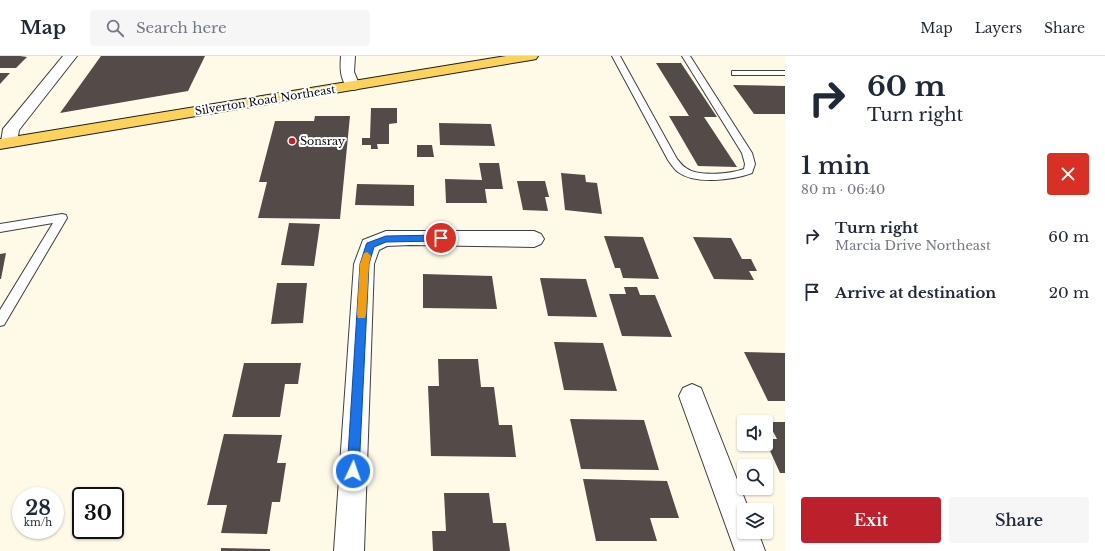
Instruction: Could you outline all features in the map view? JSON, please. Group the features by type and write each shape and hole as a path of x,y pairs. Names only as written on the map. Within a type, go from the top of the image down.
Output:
{"main road":[{"name":"Silverton Road Northeast","path":"4,143 531,56"}],"street":[{"path":"4,143 11,129 70,56"},
{"path":"348,56 347,72 353,86"},
{"path":"349,551 364,264 370,245 386,239 410,238 534,239"},
{"path":"692,396 750,551"}],"lane":[{"path":"616,56 673,160 681,170 692,174 711,176 741,174 749,171 750,164 747,153 686,56"},
{"path":"735,73 785,73"},
{"path":"0,228 62,218 0,321"}],"building":[{"path":"0,56 27,57 16,68 0,68"},
{"path":"101,56 205,56 188,91 60,113"},
{"path":"656,63 681,63 717,117 704,117 737,167 698,166 669,116 689,116"},
{"path":"0,73 10,73 0,84"},
{"path":"733,85 785,86 785,114 754,114"},
{"path":"371,108 397,108 397,123 389,124 389,144 377,144 378,149 371,149 371,145 362,145 362,138 370,138"},
{"path":"315,116 350,116 340,219 258,218 267,182 259,182 275,121 314,121"},
{"path":"439,123 491,124 495,146 440,145"},
{"path":"417,145 432,145 434,157 417,157"},
{"path":"479,163 499,163 503,189 485,189 487,203 446,203 445,179 482,180"},
{"path":"561,173 585,175 586,182 597,183 602,214 565,210"},
{"path":"517,181 545,181 549,197 545,197 548,211 523,210"},
{"path":"357,184 414,185 414,206 355,205"},
{"path":"289,223 320,224 314,266 281,265"},
{"path":"604,236 643,237 659,279 623,278 620,268 615,268"},
{"path":"693,237 731,238 742,259 751,259 757,271 749,271 754,280 714,279"},
{"path":"6,253 1,279 0,279 0,254"},
{"path":"423,274 492,276 497,309 423,308"},
{"path":"540,278 586,279 597,317 548,316"},
{"path":"277,283 307,283 303,323 271,324"},
{"path":"624,287 637,287 640,295 655,295 672,337 622,336 609,294 626,294"},
{"path":"554,342 603,343 617,391 564,390"},
{"path":"744,352 785,353 785,401 768,401"},
{"path":"438,359 478,359 481,387 494,387 499,425 512,425 516,457 431,456 428,386 439,386"},
{"path":"244,363 301,363 298,384 285,384 280,417 232,417"},
{"path":"570,419 644,420 659,470 581,469"},
{"path":"773,422 785,422 785,473 780,473 770,451 773,451 773,439 777,439 773,431"},
{"path":"224,434 282,435 277,463 286,463 280,502 272,502 267,534 221,533 227,505 207,505"},
{"path":"583,479 667,481 679,518 650,518 657,541 596,541"},
{"path":"444,493 489,493 493,523 506,523 510,551 433,551 432,531 446,531"},
{"path":"221,548 270,549 270,551 221,551"}],"slow traffic":[{"path":"362,315 364,264 367,256"}],"place":[{"name":"Sonsray","path":"292,141"}],"route":[{"path":"353,471 364,264 370,245 386,239 441,238"}]}
